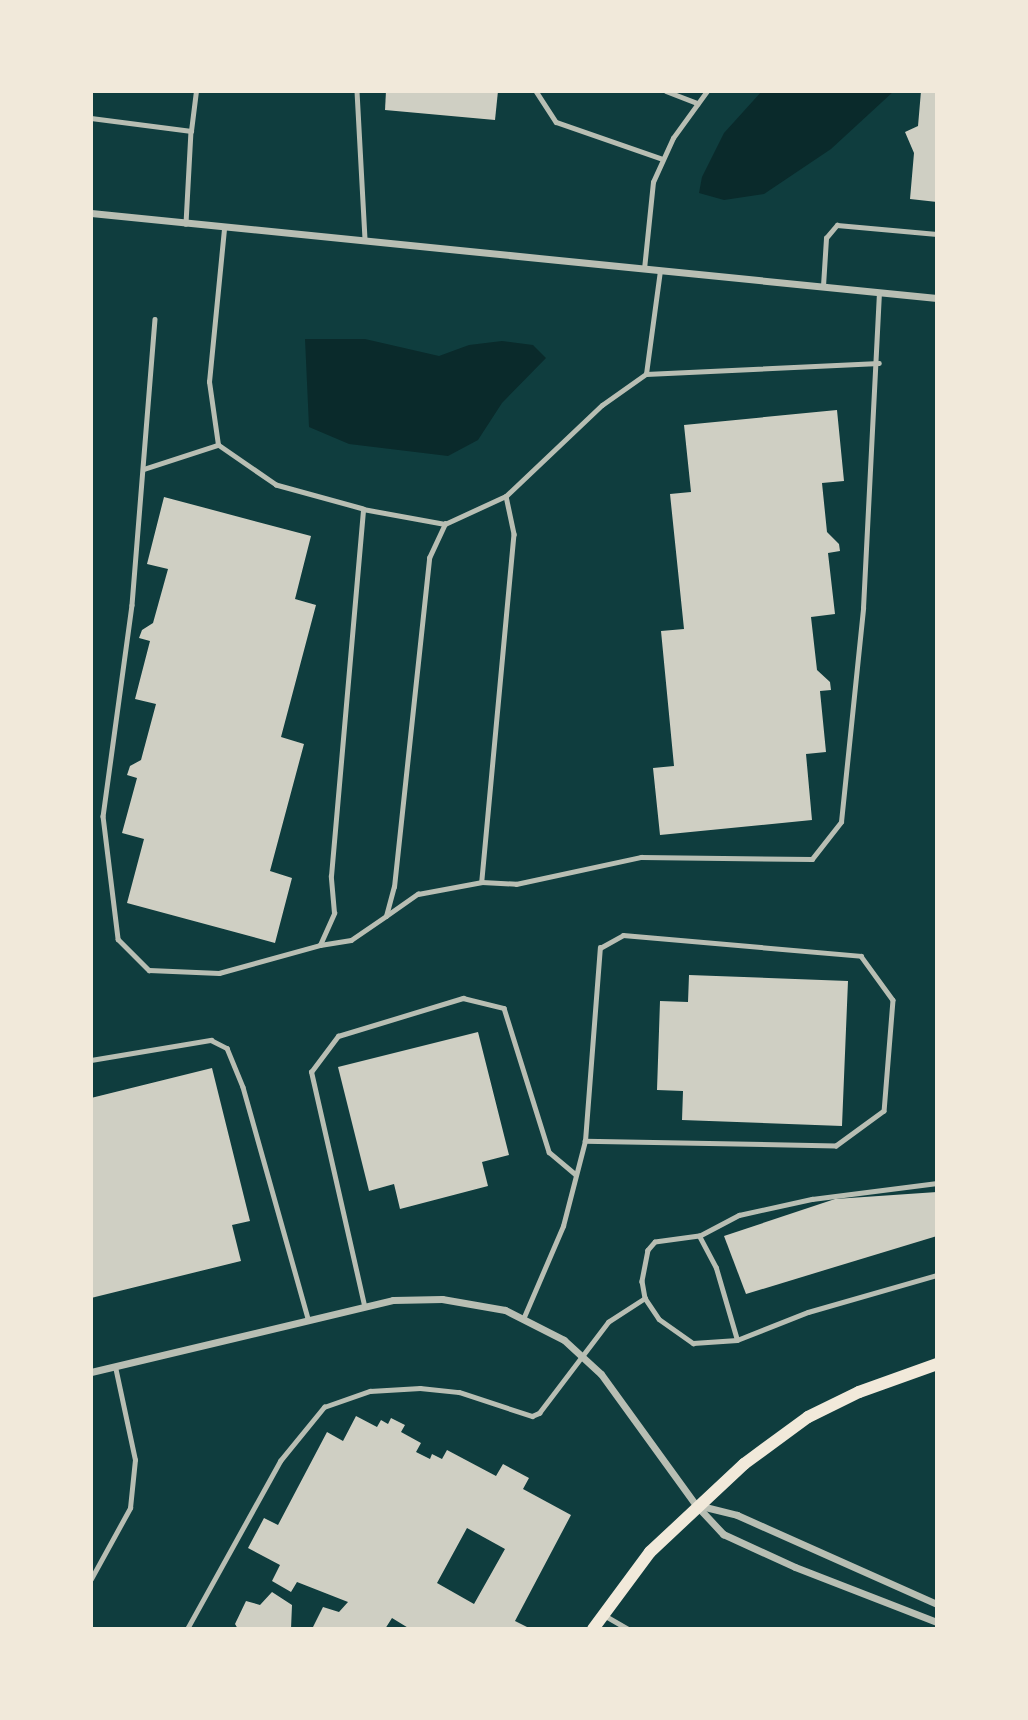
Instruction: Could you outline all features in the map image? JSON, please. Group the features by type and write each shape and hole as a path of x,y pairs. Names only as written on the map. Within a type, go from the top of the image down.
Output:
{"main road":[{"path":"593,1629 650,1552 696,1505 808,1417 859,1392 937,1364"}],"street":[{"path":"91,213 937,298"},
{"path":"91,1372 364,1306 442,1298 523,1317 583,1356 622,1401 696,1505 723,1534 749,1548 937,1622"},
{"path":"696,1505 737,1515 937,1604"}],"lane":[{"path":"186,224 196,91"},
{"path":"356,91 365,241"},
{"path":"536,91 556,122 663,159"},
{"path":"666,91 698,103"},
{"path":"645,269 653,182 663,159 707,91"},
{"path":"91,118 191,131"},
{"path":"823,286 826,239 837,225 937,234"},
{"path":"224,228 209,382 218,444 276,485 363,509 445,524 506,496 602,405 646,374 879,363"},
{"path":"646,374 660,271"},
{"path":"155,319 132,605 103,816 118,939 149,970 219,973 320,945 351,940 418,894 482,882 516,884 641,858 812,859 841,822 863,608 879,363 879,292"},
{"path":"144,469 218,444"},
{"path":"482,882 514,534 506,496"},
{"path":"320,945 334,912 331,876 363,509"},
{"path":"386,916 394,887 429,558 445,524"},
{"path":"523,1317 563,1226 586,1141 600,948 623,935 861,956 893,1000 884,1111 835,1146 586,1141"},
{"path":"364,1306 311,1072 338,1036 463,998 504,1008 549,1152 576,1175"},
{"path":"91,1060 211,1040 227,1048 243,1087 309,1319"},
{"path":"937,1183 812,1199 739,1214 699,1236 656,1242 648,1250 642,1281 645,1298 659,1319 693,1343 737,1340 808,1312 937,1275"},
{"path":"699,1236 716,1268 737,1340"},
{"path":"187,1629 280,1461 324,1407 370,1391 420,1388 458,1392 532,1416 539,1413 608,1322 645,1298"},
{"path":"91,1579 130,1508 135,1460 115,1367"},
{"path":"603,1614 628,1629"}],"water":[{"path":"762,91 894,91 831,149 764,194 724,200 699,193 702,177 724,133"},
{"path":"305,339 365,339 439,356 469,345 502,341 533,345 546,358 502,403 478,440 448,456 349,444 309,427"}],"building":[{"path":"386,91 498,91 495,120 385,110"},
{"path":"921,91 937,93 937,202 910,199 914,153 905,132 918,126"},
{"path":"837,410 844,481 822,483 827,532 839,544 840,551 828,553 835,614 811,617 817,670 830,682 831,690 820,691 826,752 806,754 812,820 660,835 653,768 674,766 661,631 684,629 670,494 691,492 684,425"},
{"path":"164,497 311,536 295,599 316,605 281,737 304,744 270,871 292,878 275,943 127,903 144,839 122,833 137,778 127,775 130,766 141,760 156,704 135,699 150,641 139,638 142,630 153,623 168,569 147,564"},
{"path":"689,975 848,981 842,1126 682,1120 683,1091 657,1090 660,1001 688,1002"},
{"path":"478,1032 509,1155 482,1162 488,1186 400,1209 394,1184 369,1191 338,1067"},
{"path":"212,1068 250,1221 232,1225 241,1261 91,1298 91,1098"},
{"path":"937,1192 937,1236 746,1294 724,1236 835,1199"},
{"path":"356,1416 377,1427 381,1420 388,1424 391,1418 405,1425 401,1432 421,1443 416,1452 430,1459 432,1454 442,1459 447,1450 496,1476 503,1464 529,1478 523,1489 571,1515 515,1621 531,1629 410,1629 392,1618 385,1629 312,1629 323,1607 339,1612 348,1602 297,1582 291,1592 272,1581 280,1565 248,1548 264,1518 278,1525 327,1432 343,1441","holes":["467,1528 505,1549 474,1604 437,1583"]},
{"path":"272,1592 292,1605 291,1629 238,1629 235,1624 246,1601 260,1605"}]}
